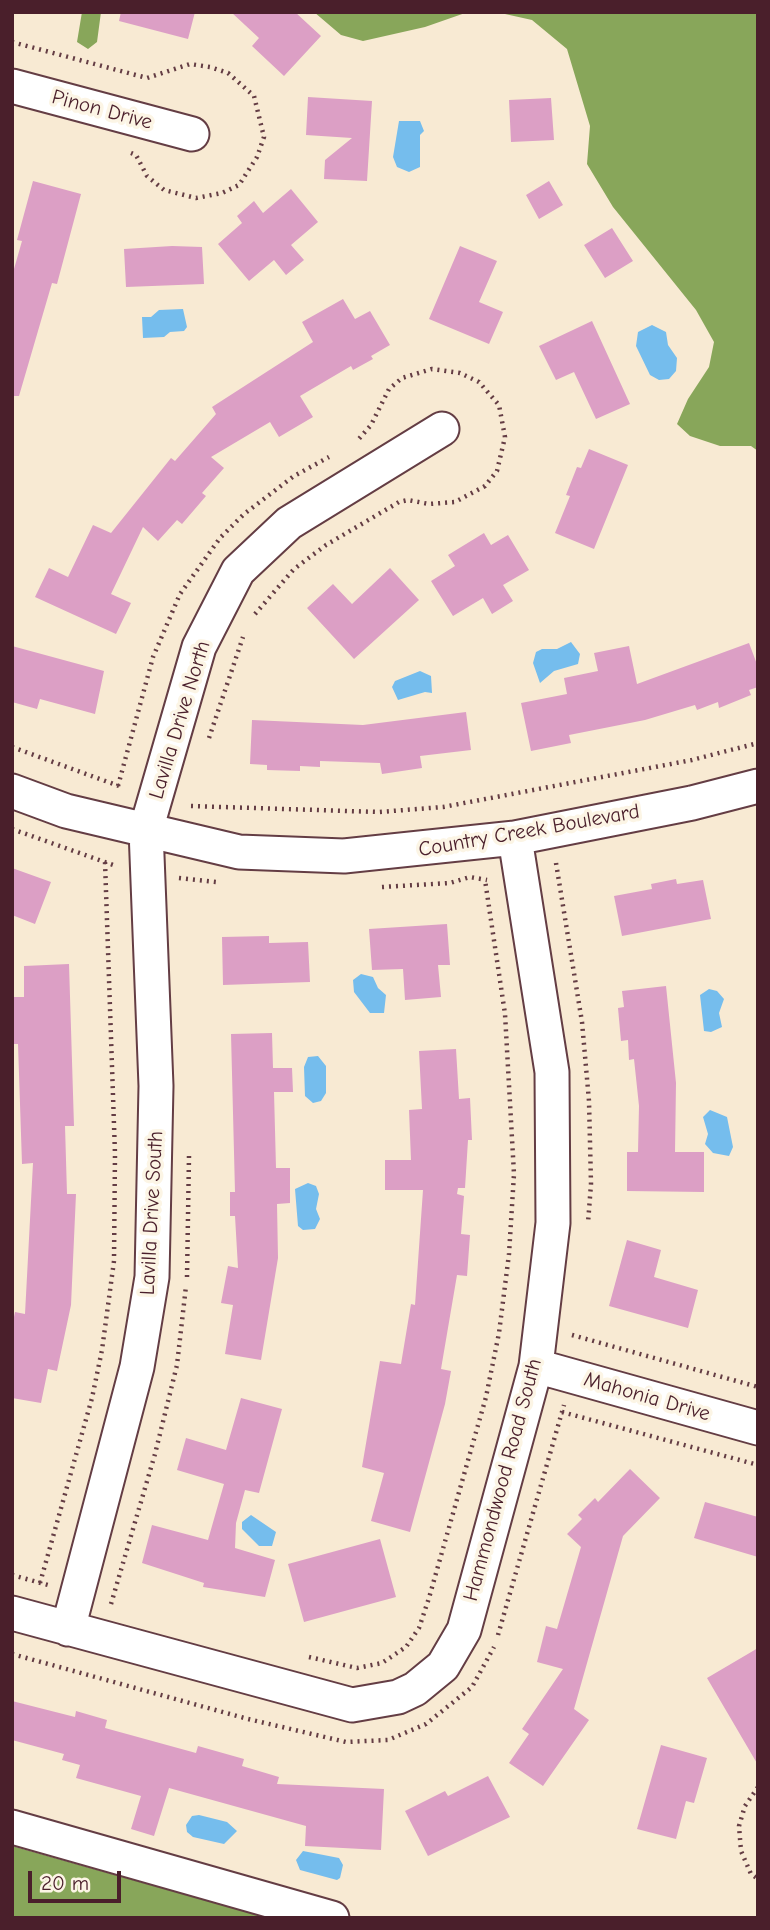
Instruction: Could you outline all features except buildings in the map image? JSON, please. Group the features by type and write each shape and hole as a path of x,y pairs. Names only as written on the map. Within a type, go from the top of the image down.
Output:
{"street":[{"name":"Pinon Drive","path":"12,86 192,134"},
{"name":"Lavilla Drive North","path":"146,830 199,647 237,571 289,523 442,429"},
{"name":"Country Creek Boulevard","path":"12,791 66,811 239,852 344,856 515,838 692,803 758,786"},
{"name":"Lavilla Drive South","path":"68,1629 137,1367 152,1277 156,1086 146,830"},
{"name":"Hammondwood Road South","path":"12,1613 352,1705 398,1697 415,1689 443,1666 464,1630 536,1366 553,1223 552,1072 515,838"},
{"name":"Mahonia Drive","path":"536,1366 758,1428"},
{"path":"12,1827 332,1918"}],"path":[{"path":"12,747 102,781 181,805 336,812 443,807 692,760 758,743"},
{"path":"40,1583 92,1398 102,1350 114,1261 115,1154 105,862"},
{"path":"555,862 572,947 588,1088 591,1184 587,1231"},
{"path":"304,1656 357,1668 382,1663 406,1647 419,1628 429,1598 485,1397 506,1281 514,1174 505,1014 485,880"},
{"path":"12,1654 248,1719 346,1742 388,1740 426,1724 472,1686 490,1657 501,1628 562,1412 574,1322"},
{"path":"572,1335 758,1387"},
{"path":"562,1412 758,1465"},
{"path":"12,1575 124,1608"},
{"path":"758,1787 739,1826 741,1852 751,1874 758,1879"}],"green space":[{"path":"82,12 101,12 97,42 88,49 77,42"},
{"path":"314,12 468,12 425,27 363,41 341,35"},
{"path":"496,12 758,12 758,451 751,446 720,446 690,436 677,424 688,399 709,367 714,342 696,310 613,207 587,164 590,126 567,49 532,20"},
{"path":"12,1846 268,1918 12,1918"}],"water":[{"path":"399,121 420,121 424,131 420,135 420,167 409,172 397,167 393,157"},
{"path":"183,309 187,327 184,331 170,332 164,337 143,338 142,317 151,317 159,310"},
{"path":"652,325 666,332 668,345 677,358 676,371 669,379 659,380 650,375 636,346 638,332"},
{"path":"571,642 580,654 578,664 554,671 540,683 533,663 536,652 542,649 557,649"},
{"path":"420,671 431,676 432,693 425,692 398,700 392,687 395,681"},
{"path":"361,974 373,977 378,988 386,995 384,1013 370,1013 354,992 353,980"},
{"path":"709,989 717,991 724,999 719,1013 722,1027 711,1032 704,1031 700,995"},
{"path":"318,1056 326,1066 326,1093 321,1101 313,1103 305,1096 304,1067 308,1057"},
{"path":"710,1110 727,1117 733,1147 729,1156 713,1153 705,1144 708,1134 703,1117"},
{"path":"308,1183 316,1186 319,1194 316,1209 320,1219 315,1229 303,1230 298,1226 295,1189"},
{"path":"251,1515 276,1532 272,1546 259,1546 242,1529 242,1522"},
{"path":"199,1815 227,1822 237,1831 224,1844 193,1837 187,1832 186,1825 192,1816"},
{"path":"303,1851 339,1858 343,1865 340,1878 337,1880 300,1870 296,1860"}]}
